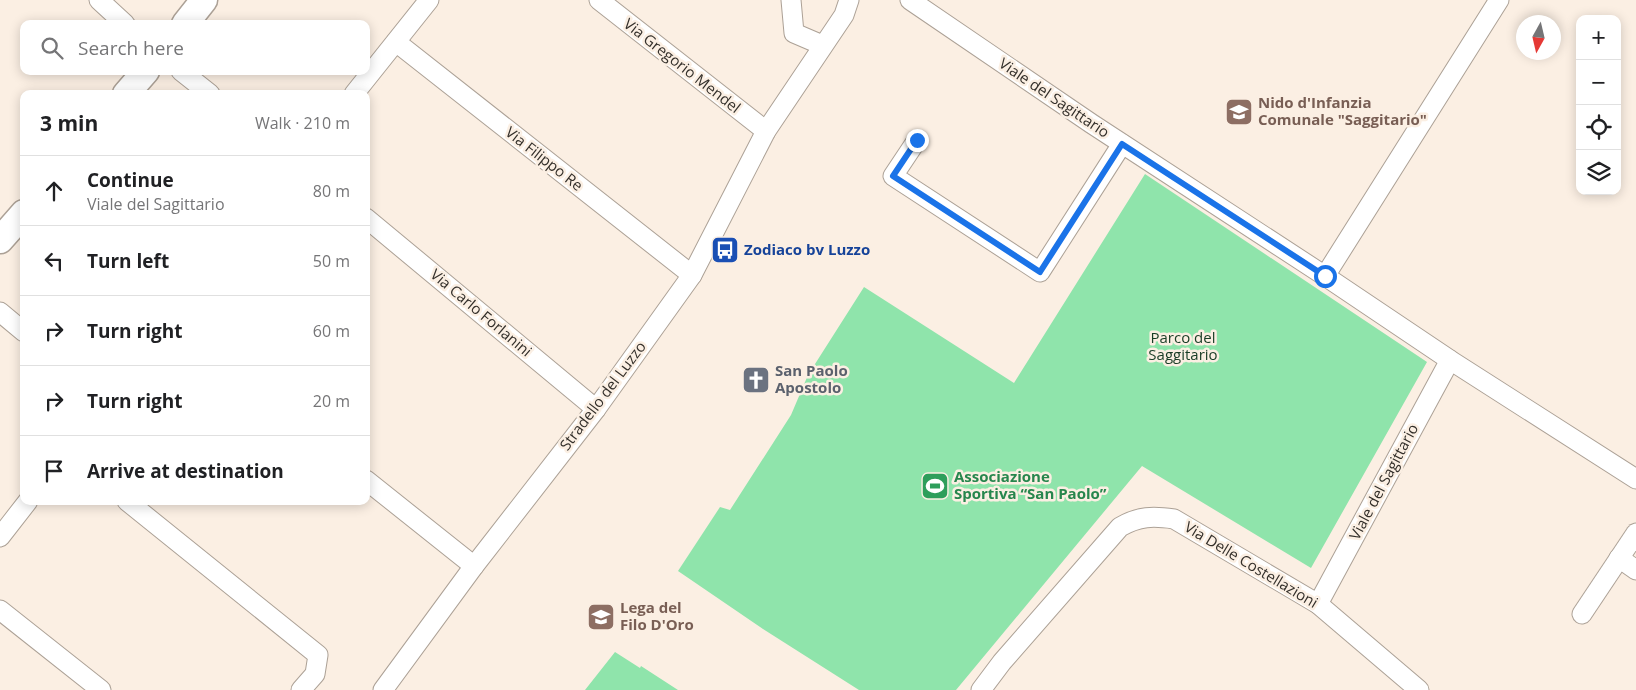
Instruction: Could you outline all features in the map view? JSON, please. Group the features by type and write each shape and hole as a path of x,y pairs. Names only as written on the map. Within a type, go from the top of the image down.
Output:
{"main road":[{"path":"188,20 204,0"},
{"path":"129,90 143,75"},
{"path":"0,240 20,218"}],"street":[{"path":"99,0 121,20"},
{"path":"370,74 429,0"},
{"name":"Via Gregorio Mendel","path":"599,0 766,131"},
{"path":"791,0 794,33 822,45"},
{"name":"Stradello del Luzzo","path":"383,690 474,566 596,409 692,275 766,131 822,45 844,15 849,0"},
{"name":"Viale del Sagittario","path":"910,0 1122,144 1450,360 1636,479"},
{"path":"1325,276 1499,0"},
{"name":"Via Filippo Re","path":"396,42 692,275"},
{"path":"187,75 205,90"},
{"path":"357,90 369,75"},
{"path":"917,140 893,176 1040,272 1122,144"},
{"name":"Via Carlo Forlanini","path":"370,221 596,409"},
{"path":"0,312 20,329"},
{"name":"Viale del Sagittario","path":"1318,604 1450,360"},
{"path":"370,483 474,566"},
{"path":"0,537 25,505"},
{"path":"132,505 318,656 315,674 302,690"},
{"name":"Via Delle Costellazioni","path":"981,690 1002,662 1120,527 1134,519 1154,516 1174,518 1318,604 1419,690"},
{"path":"1582,614 1636,533"},
{"path":"1619,558 1636,570"},
{"path":"0,610 101,690"}],"green space":[{"name":"Parco del Saggitario","path":"1145,174 1427,362 1311,568 1142,466 956,690 859,690 763,629 678,571 720,507 730,510 791,415 808,375 864,287 1014,383"},
{"path":"615,652 640,668 641,666 678,690 585,690"}],"place":[{"name":"Nido d'Infanzia Comunale \"Saggitario\"","path":"1239,112"},
{"name":"Zodiaco bv Luzzo","path":"725,250"},
{"name":"San Paolo Apostolo","path":"756,380"},
{"name":"Associazione Sportiva “San Paolo”","path":"935,486"},
{"name":"Lega del Filo D'Oro","path":"601,617"}],"route":[{"path":"917,140 893,176 1040,272 1122,144 1325,276"}]}
